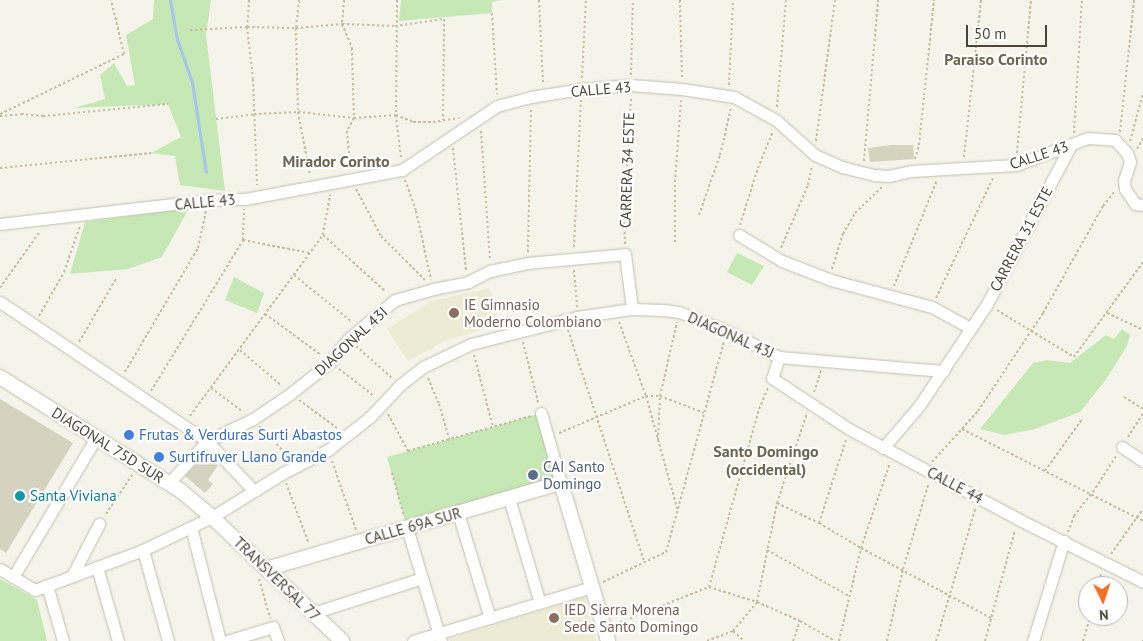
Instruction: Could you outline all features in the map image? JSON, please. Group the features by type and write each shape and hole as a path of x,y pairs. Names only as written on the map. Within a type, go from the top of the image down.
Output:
{"street":[{"name":"CALLE 43","path":"0,224 208,200 245,199 402,170 497,106 531,97 631,85 682,89 731,96 776,121 815,155 842,167 888,176 911,172 1016,165 1088,138 1115,140 1124,148"},
{"name":"CARRERA 31 ESTE","path":"888,451 987,304 1071,145"},
{"path":"1124,148 1130,162 1124,180 1128,197 1135,204 1143,205"},
{"path":"739,235 776,258 831,280 932,307 970,328"},
{"path":"626,254 632,309"},
{"name":"DIAGONAL 43I","path":"206,441 252,419 290,394 330,362 348,339 395,300 434,288 468,282 490,271 527,263 626,254"},
{"path":"0,302 206,441 254,490"},
{"name":"DIAGONAL 43J","path":"14,577 35,590 143,550 212,517 283,473 328,450 370,417 382,402 400,385 423,367 471,344 577,317 632,309 680,312 727,330 779,357 943,371"},
{"path":"772,378 779,357"},
{"name":"DIAGONAL 75D SUR","path":"0,377 169,483 212,517"},
{"name":"CALLE 44","path":"772,378 811,402 849,429 888,451 978,497 1018,520 1064,541 1143,582"},
{"path":"541,414 606,634"},
{"path":"0,569 14,577 96,438"},
{"path":"169,483 206,441"},
{"path":"1122,447 1143,461"},
{"name":"CALLE 69A SUR","path":"266,569 561,484"},
{"path":"509,498 540,603"},
{"path":"458,513 490,618"},
{"name":"TRANSVERSAL 77","path":"212,517 342,641"},
{"path":"72,576 98,524"},
{"path":"191,527 220,641"},
{"path":"407,528 440,637"},
{"path":"1033,641 1064,541"},
{"path":"143,550 168,641"},
{"path":"97,567 118,641"},
{"path":"313,613 422,578"},
{"path":"47,585 63,641"},
{"path":"413,641 440,637 490,618 592,587"},
{"path":"227,641 273,627 278,641"}],"path":[{"path":"0,115 124,54 111,0"},
{"path":"249,0 247,27 253,79 258,196"},
{"path":"298,0 296,28 298,112 312,187"},
{"path":"344,0 342,24 352,48 354,118 347,131 351,180 381,236 434,288"},
{"path":"397,0 395,26 396,115 402,170 416,211 434,288"},
{"path":"539,0 544,96"},
{"path":"577,317 574,258 586,0"},
{"name":"CARRERA 34 ESTE","path":"626,254 624,216 631,85 633,0"},
{"path":"675,242 674,182 682,89 680,0"},
{"path":"698,215 720,155 731,96 733,0"},
{"path":"739,235 741,220 776,121 786,0"},
{"path":"776,258 792,228 808,185 815,155 835,0"},
{"path":"863,171 878,0"},
{"path":"911,172 919,145 934,0"},
{"path":"963,169 981,0"},
{"path":"1016,165 1031,0"},
{"path":"1071,145 1082,0"},
{"path":"1124,148 1134,0"},
{"path":"492,13 497,106"},
{"path":"190,30 247,27 296,28 342,24 395,26 444,19 443,120"},
{"path":"1124,148 1143,93"},
{"path":"527,263 531,97"},
{"path":"0,115 43,116 168,104"},
{"path":"216,119 254,114 298,112 354,118 396,115 413,122 443,120 467,115"},
{"path":"480,118 490,271"},
{"path":"452,137 468,282"},
{"path":"0,168 152,153"},
{"path":"932,307 999,167"},
{"path":"890,295 916,227 941,171"},
{"path":"887,641 929,471 978,411 1043,314 1103,206 1124,180"},
{"path":"183,426 323,235 332,183"},
{"path":"832,268 843,234 855,213 884,186"},
{"path":"145,401 243,240 245,199"},
{"path":"118,383 198,248 208,200"},
{"path":"34,325 64,272 84,214"},
{"path":"0,288 48,219"},
{"path":"323,235 395,300"},
{"path":"243,240 310,253"},
{"path":"987,304 1030,332 1074,357 1143,262"},
{"path":"294,275 360,329"},
{"path":"73,353 116,279"},
{"path":"615,312 646,396 679,513"},
{"path":"658,442 660,396 680,312"},
{"path":"1106,313 1143,330"},
{"path":"565,321 644,562"},
{"path":"382,402 408,451 541,414 520,330"},
{"path":"592,587 666,552 679,513 727,330"},
{"path":"348,339 400,385"},
{"path":"471,344 493,427"},
{"path":"707,641 733,631 756,602 777,503 824,361"},
{"path":"423,367 439,404 449,440"},
{"path":"709,587 759,409 772,378"},
{"path":"548,438 646,396 660,396 704,413"},
{"path":"1124,397 1143,409"},
{"path":"1064,541 1074,516 1091,495 1143,413"},
{"path":"1044,471 1083,418"},
{"path":"819,523 849,429"},
{"path":"962,430 1143,521"},
{"path":"328,450 360,542"},
{"path":"839,641 861,548 888,451"},
{"path":"98,524 139,465"},
{"path":"283,473 313,555"},
{"path":"392,474 407,528"},
{"path":"936,641 978,497"},
{"path":"777,503 819,523 861,548 993,619"},
{"path":"1104,562 1143,510"},
{"path":"985,641 993,619 1018,520"},
{"path":"767,550 849,596"},
{"path":"251,554 273,627"},
{"path":"606,634 709,587 756,602 800,621 835,641"},
{"path":"793,641 800,621"},
{"path":"1083,641 1087,626"},
{"path":"733,631 744,641"}],"shaded area":[{"name":"IE Gimnasio Moderno Colombiano","path":"490,288 499,325 447,340 408,361 387,329 431,301"},
{"name":"IED Sierra Morena Sede Santo Domingo","path":"585,597 596,641 450,641 449,639"}],"green space":[{"path":"154,0 211,0 206,35 225,191 180,185 175,156 151,153 181,137 168,104 74,108 105,99 100,75 114,63 127,86 135,85 126,35 153,19"},
{"path":"401,0 501,0 492,2 492,13 399,21"},
{"path":"189,208 162,257 128,269 70,274 85,222"},
{"path":"737,253 764,266 752,285 727,272"},
{"path":"234,277 264,293 257,313 225,300"},
{"path":"1122,329 1130,335 1127,346 1107,378 1080,412 1035,429 1005,435 980,429 1033,363 1047,360 1070,363 1106,335 1114,339"},
{"path":"538,414 558,481 406,524 387,457"},
{"path":"0,579 37,600 47,641 0,641"}],"building":[{"path":"913,145 914,159 870,162 868,148"},
{"name":"Santa Viviana","path":"0,399 73,443 6,553 0,549"},
{"path":"206,453 218,465 208,480 213,484 205,493 185,476"},
{"name":"CAI Santo Domingo","path":"536,467 540,480 529,483 526,470"}],"waterway":[{"path":"170,0 177,39 192,82 206,172"}],"place":[{"name":"IE Gimnasio Moderno Colombiano","path":"454,313"},
{"name":"Frutas & Verduras Surti Abastos","path":"129,435"},
{"name":"Surtifruver Llano Grande","path":"159,457"},
{"name":"CAI Santo Domingo","path":"533,475"},
{"name":"Santa Viviana","path":"20,496"},
{"name":"IED Sierra Morena Sede Santo Domingo","path":"554,618"}],"district":[{"name":"Paraiso Corinto","path":"996,59"},
{"name":"Mirador Corinto","path":"336,161"},
{"name":"Santo Domingo (occidental)","path":"766,460"}]}
